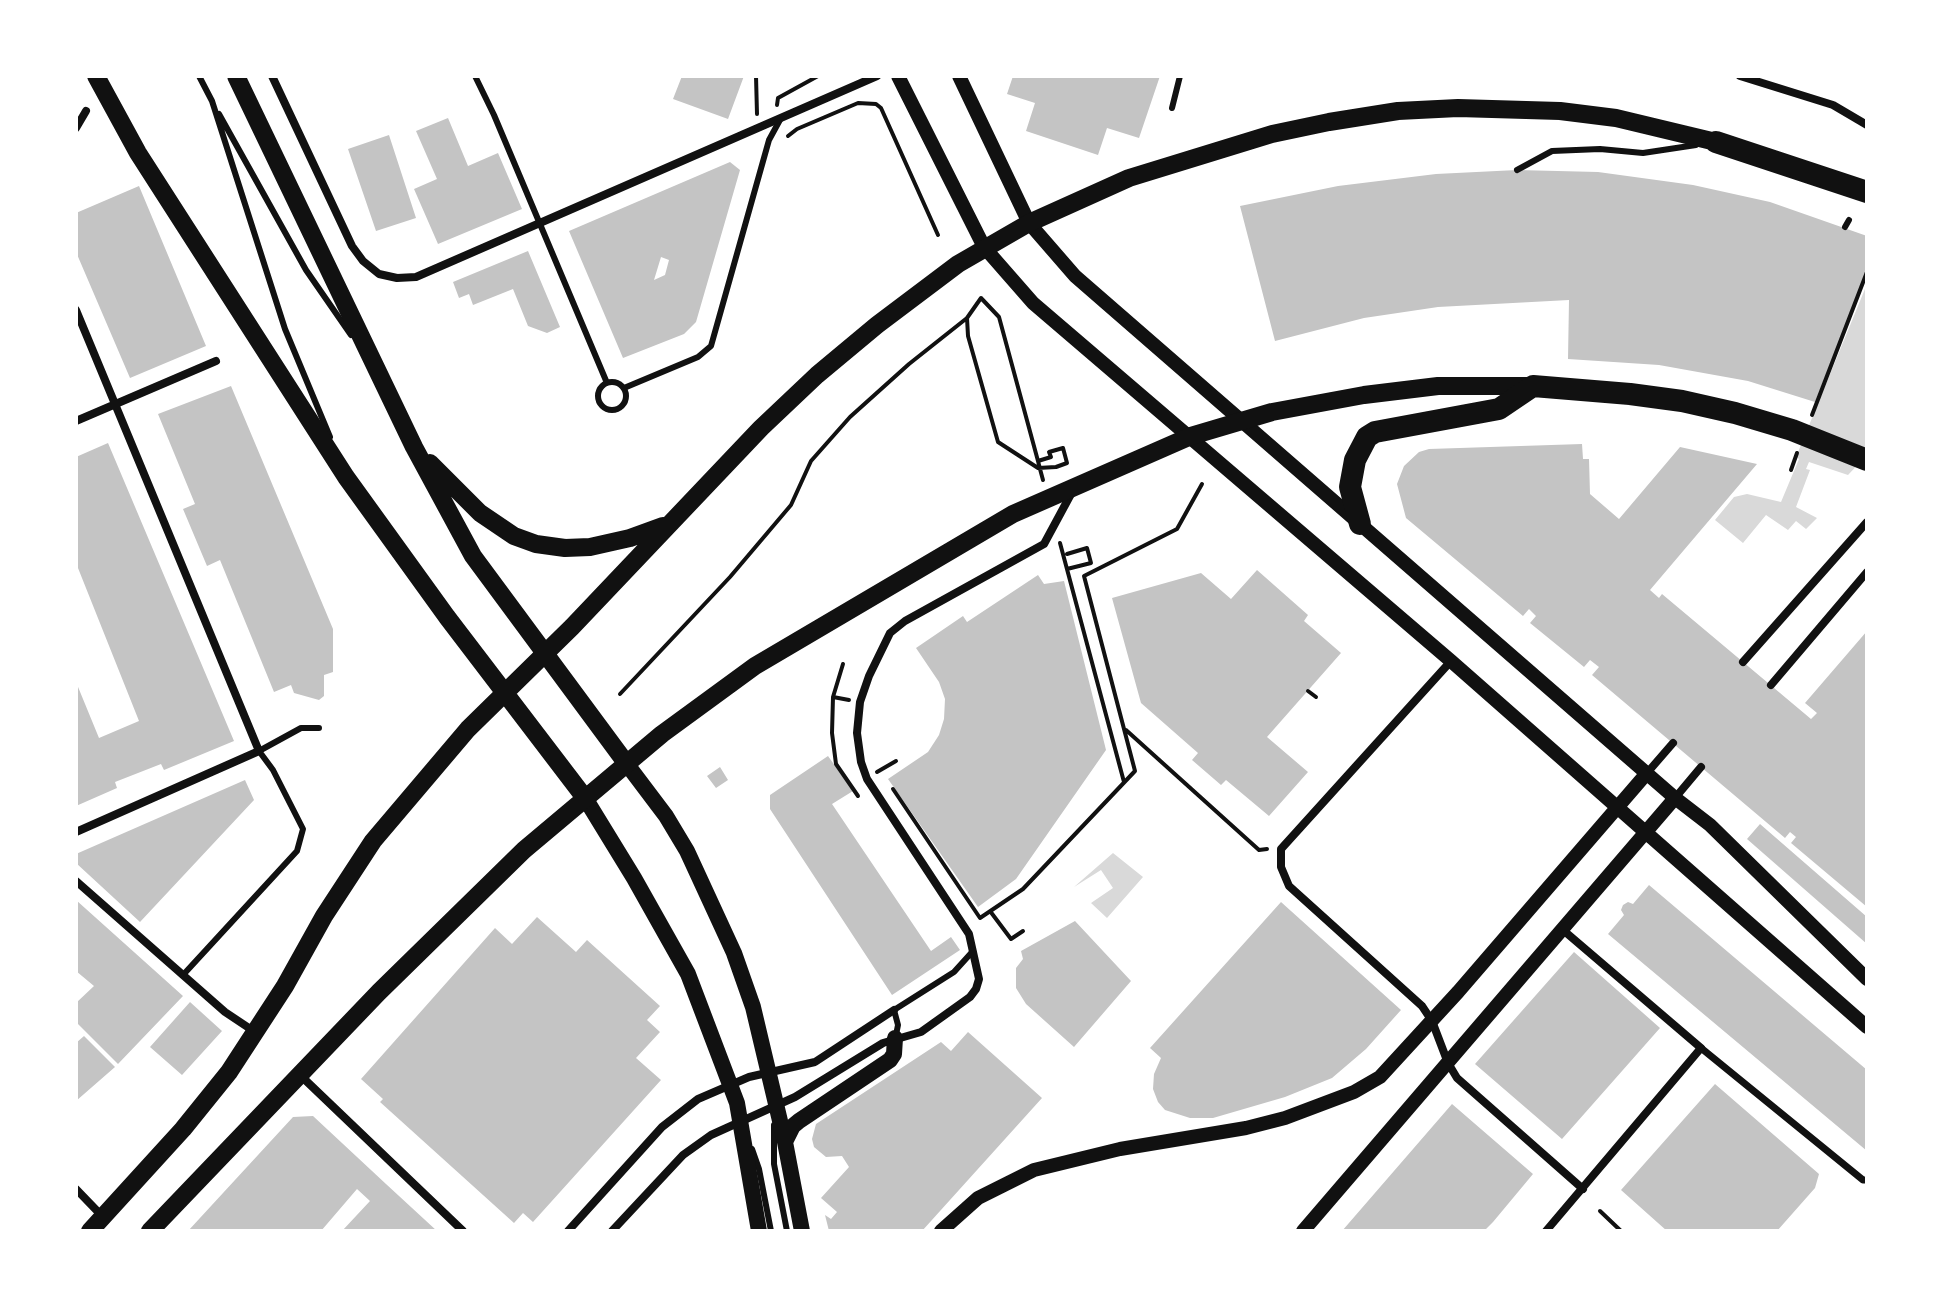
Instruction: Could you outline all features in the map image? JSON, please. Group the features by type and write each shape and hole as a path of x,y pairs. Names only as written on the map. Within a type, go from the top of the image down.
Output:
{"highway":[{"path":"1716,142 1867,192"},
{"path":"1360,524 1350,487 1355,460 1367,437 1375,432 1499,409 1539,387 1682,401 1792,430 1867,460"}],"main road":[{"path":"96,76 138,153 234,307 346,477 447,617 585,798 634,878 688,974 731,1084 759,1231"},
{"path":"236,76 414,447 473,556 666,816 703,884 734,953 753,1007 774,1106 785,1142 802,1231"},
{"path":"96,1224 183,1129 229,1072 373,841 468,729 761,428 817,375 877,325 984,247 1129,178 1272,134 1329,122 1413,110 1560,111 1616,118 1716,142"},
{"path":"150,1231 379,992 524,850 626,763 755,666 1013,514 1191,436 1242,419 1364,395 1423,388 1539,387"},
{"path":"414,447 480,513 514,536 536,544 590,547 630,538 669,524"},
{"path":"785,1142 799,1121 890,1060 894,1054 895,1038"}],"street":[{"path":"272,76 352,246 363,261 379,274 397,278 416,277 877,76"},
{"path":"898,76 984,247 1033,303 1451,661 1867,1027"},
{"path":"959,76 1029,223 1075,276 1675,798 1710,825 1867,979"},
{"path":"1740,76 1833,105 1867,125"},
{"path":"76,128 86,111"},
{"path":"76,310 259,751 76,832"},
{"path":"76,421 216,361"},
{"path":"612,1231 683,1155 711,1135 774,1106 895,1038 921,1032 970,997 976,989 977,967 969,934 867,779 857,733 860,702 890,633 905,621 1044,544 1075,485"},
{"path":"1743,662 1867,522"},
{"path":"1771,685 1867,572"},
{"path":"1451,661 1281,849 1281,867 1289,886 1410,994 1432,1021 1457,1078 1583,1189"},
{"path":"941,1231 978,1198 1034,1170 1120,1149 1246,1128 1285,1118 1354,1092 1380,1077 1673,743"},
{"path":"1303,1231 1701,767"},
{"path":"76,881 225,1012 255,1033"},
{"path":"1563,930 1701,1048 1863,1180 1867,1180"},
{"path":"568,1231 662,1127 698,1099 768,1072 825,1058 894,1010"},
{"path":"1546,1231 1701,1048"},
{"path":"300,1075 463,1231"},
{"path":"76,1189 96,1224"}],"lane":[{"path":"199,76 306,270 382,379"},
{"path":"475,76 607,383"},
{"path":"1172,108 1180,76"},
{"path":"212,101 285,329 346,477"},
{"path":"624,388 698,357 711,346 769,140 781,118"},
{"path":"1517,170 1552,151 1600,149 1643,153 1716,142"},
{"path":"1845,227 1849,220"},
{"path":"607,383 617,383 624,388 626,397 623,406 615,410 606,409 599,403 598,393 607,383"},
{"path":"183,975 297,851 303,829 273,770 259,751 301,728 319,728"},
{"path":"895,1038 898,1025 894,1010 954,972 973,951"},
{"path":"774,1106 774,1164 787,1231"},
{"path":"740,1121 759,1169 771,1231"}],"path":[{"path":"756,76 757,114"},
{"path":"806,83 810,76"},
{"path":"776,107 778,98 818,76"},
{"path":"781,143 797,129 858,103 877,102 938,235"},
{"path":"1807,427 1867,272"},
{"path":"620,694 730,577 791,505 811,461 850,417 967,318 981,298 999,317"},
{"path":"967,318 968,336 998,442 1038,468 1067,463 1063,448 1049,452 1051,457 1038,461"},
{"path":"1791,470 1802,441"},
{"path":"889,783 980,918 1023,889 1135,771 1084,576 1177,529 1202,484"},
{"path":"1067,554 1087,548 1091,563 1067,569"},
{"path":"843,664 833,697 832,733 836,764 858,796"},
{"path":"1308,691 1316,697"},
{"path":"1124,728 1259,850 1281,849"},
{"path":"1120,768 1124,782"},
{"path":"990,911 1011,939 1023,931"},
{"path":"1600,1211 1621,1231"}],"shaded area":[{"path":"1867,284 1867,455 1848,475 1809,462 1806,469 1810,470 1796,507 1817,518 1806,529 1796,521 1788,530 1766,515 1743,543 1715,520 1734,497 1747,494 1781,502 1799,459 1796,457"},
{"path":"1113,853 1143,877 1107,918 1091,903 1113,888 1101,870 1074,887"}],"building":[{"path":"682,76 744,76 728,119 673,99"},
{"path":"1013,76 1160,76 1139,138 1107,128 1098,155 1026,131 1035,103 1007,94"},
{"path":"448,118 468,166 498,153 522,209 438,244 414,189 437,179 416,131"},
{"path":"389,135 416,218 376,231 348,149"},
{"path":"730,162 740,170 696,322 684,334 623,358 569,231","holes":["661,257 669,260 665,275 654,280"]},
{"path":"1517,170 1598,172 1693,185 1770,202 1867,236 1867,271 1815,402 1748,381 1659,365 1568,359 1569,300 1438,307 1364,318 1275,341 1240,206 1338,186 1436,174"},
{"path":"139,186 206,346 130,378 76,252 76,213"},
{"path":"528,251 560,327 547,333 528,326 513,289 473,305 469,294 459,298 453,282"},
{"path":"231,386 333,629 333,672 324,675 324,696 319,700 294,693 291,685 274,692 220,560 207,566 183,509 195,504 158,414"},
{"path":"108,443 234,741 164,770 161,764 115,782 117,788 76,806 76,682 99,738 139,721 76,563 76,457"},
{"path":"1582,444 1583,459 1589,459 1590,494 1619,519 1680,447 1757,464 1650,590 1659,598 1662,594 1811,719 1817,713 1805,703 1867,631 1867,907 1791,843 1796,837 1790,832 1785,838 1592,675 1599,667 1590,660 1584,667 1530,623 1536,616 1529,609 1523,616 1406,518 1397,484 1404,466 1419,452 1429,449"},
{"path":"1257,570 1308,615 1304,621 1341,653 1267,737 1308,772 1269,816 1226,780 1221,785 1192,760 1198,753 1141,703 1112,598 1201,573 1231,599"},
{"path":"1038,575 1044,584 1064,581 1106,750 1016,879 978,907 888,779 928,752 939,735 944,719 945,699 939,682 916,648 963,616 967,622"},
{"path":"828,756 853,791 832,804 931,951 951,937 960,950 892,995 770,809 770,795"},
{"path":"720,767 728,780 716,788 707,776"},
{"path":"245,780 254,800 140,922 76,863 76,854"},
{"path":"1760,824 1867,917 1867,944 1747,839"},
{"path":"1649,885 1867,1070 1867,1151 1608,934 1624,915 1621,910 1623,905 1628,902 1633,904"},
{"path":"76,900 183,996 118,1064 76,1022 76,1003 94,986 76,971"},
{"path":"1281,902 1401,1010 1366,1049 1332,1078 1285,1097 1213,1118 1190,1118 1165,1110 1153,1089 1154,1074 1161,1058 1150,1048"},
{"path":"537,917 576,952 587,940 660,1006 647,1020 660,1032 636,1058 661,1080 533,1222 523,1213 514,1223 380,1102 383,1099 361,1079 495,928 512,944"},
{"path":"1075,921 1131,981 1074,1047 1026,1004 1016,988 1016,968 1023,959 1021,951"},
{"path":"1574,952 1660,1028 1562,1139 1475,1064"},
{"path":"190,1002 222,1031 182,1075 150,1047"},
{"path":"968,1032 1042,1098 922,1231 829,1231 825,1215 831,1219 837,1212 821,1198 849,1167 842,1156 826,1157 814,1147 812,1139 816,1124 941,1042 951,1051"},
{"path":"84,1036 115,1067 76,1101 76,1043"},
{"path":"1715,1084 1819,1174 1815,1188 1777,1231 1667,1231 1621,1190"},
{"path":"1452,1104 1533,1174 1493,1222 1484,1231 1342,1231"},
{"path":"313,1116 437,1231 342,1231 370,1201 357,1189 321,1231 188,1231 293,1117"}]}
